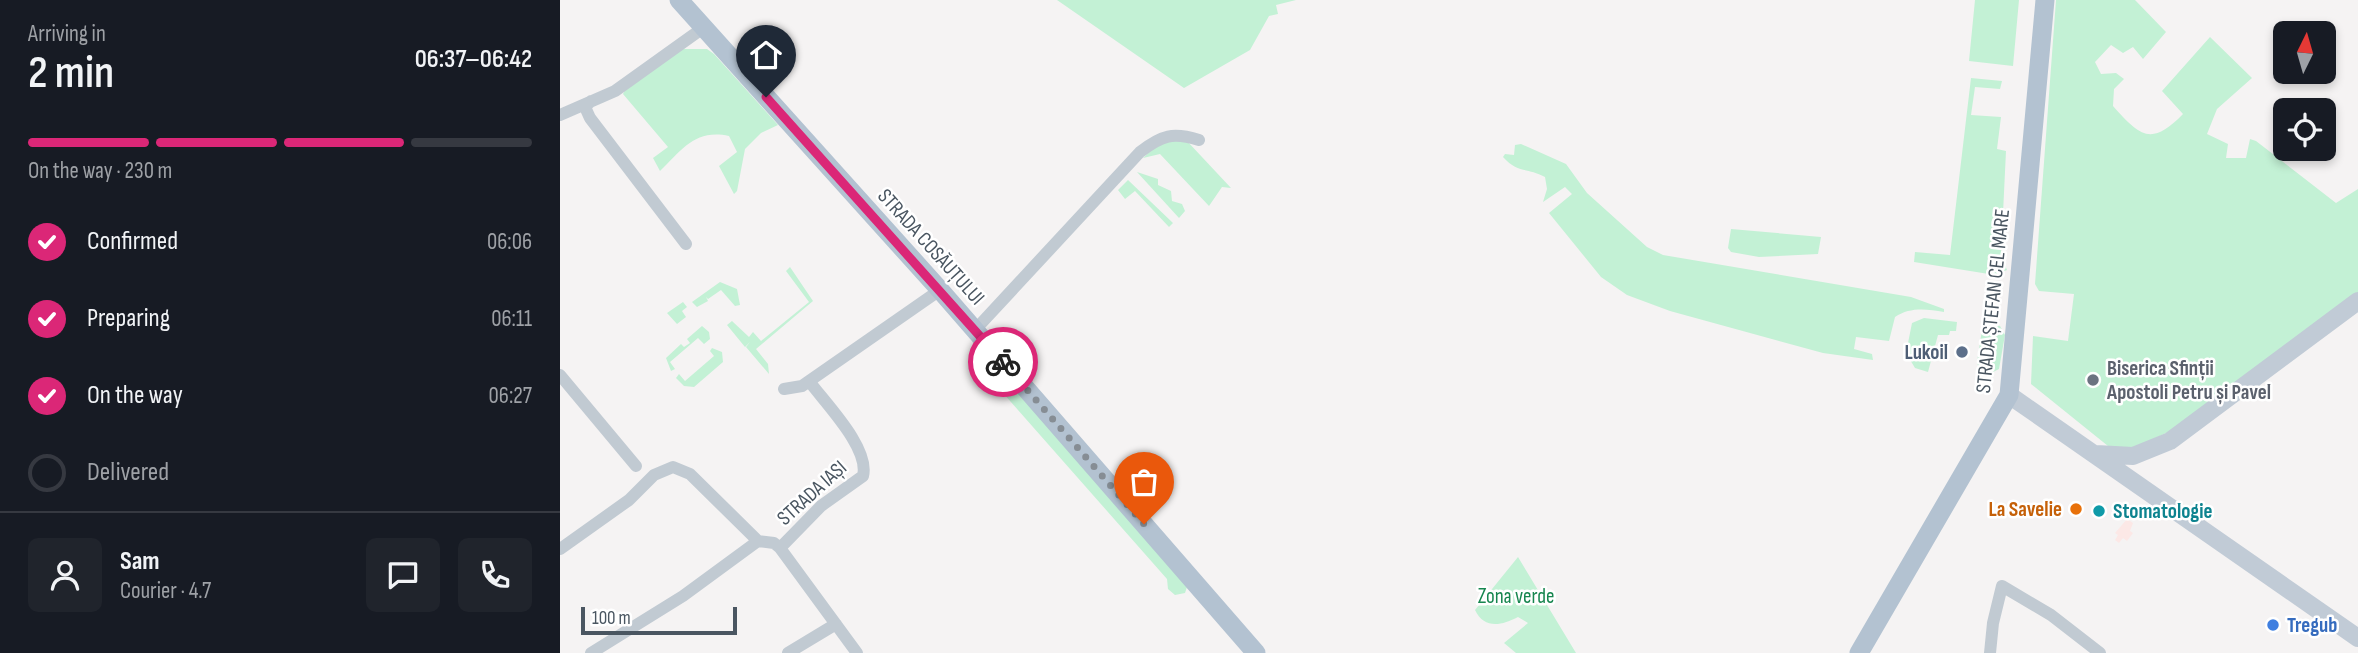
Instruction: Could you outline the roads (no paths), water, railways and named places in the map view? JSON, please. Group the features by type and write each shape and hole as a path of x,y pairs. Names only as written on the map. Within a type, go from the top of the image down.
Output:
{"main road":[{"name":"STRADA COSĂUȚULUI","path":"679,0 940,290 1256,653"},
{"name":"STRADA ȘTEFAN CEL MARE","path":"1865,650 2009,395 2045,0"}],"street":[{"path":"560,116 615,91 703,28"},
{"path":"591,101 585,107 586,111 686,244"},
{"path":"975,330 1140,152 1161,136 1178,134 1199,140"},
{"path":"785,389 808,381 940,290"},
{"path":"2096,454 2133,456 2170,441 2358,301"},
{"path":"560,375 636,467"},
{"name":"STRADA IAȘI","path":"591,653 683,596 758,541 774,542 780,548 821,506 863,476 865,467 861,452 808,381"},
{"path":"2009,395 2358,638"},
{"path":"560,549 629,500 653,475 673,467 690,474 758,541"},
{"path":"780,548 857,653"},
{"path":"1990,653 1993,623 2002,586 2051,615 2100,653"},
{"path":"788,653 836,624"}],"place":[{"name":"Lukoil","path":"1962,352"},
{"name":"Biserica Sfinții Apostoli Petru și Pavel","path":"2093,380"},
{"name":"La Savelie","path":"2076,509"},
{"name":"Stomatologie","path":"2099,511"},
{"name":"Tregub","path":"2273,625"}],"park label":[{"name":"Zona verde","path":"1516,596"}]}
